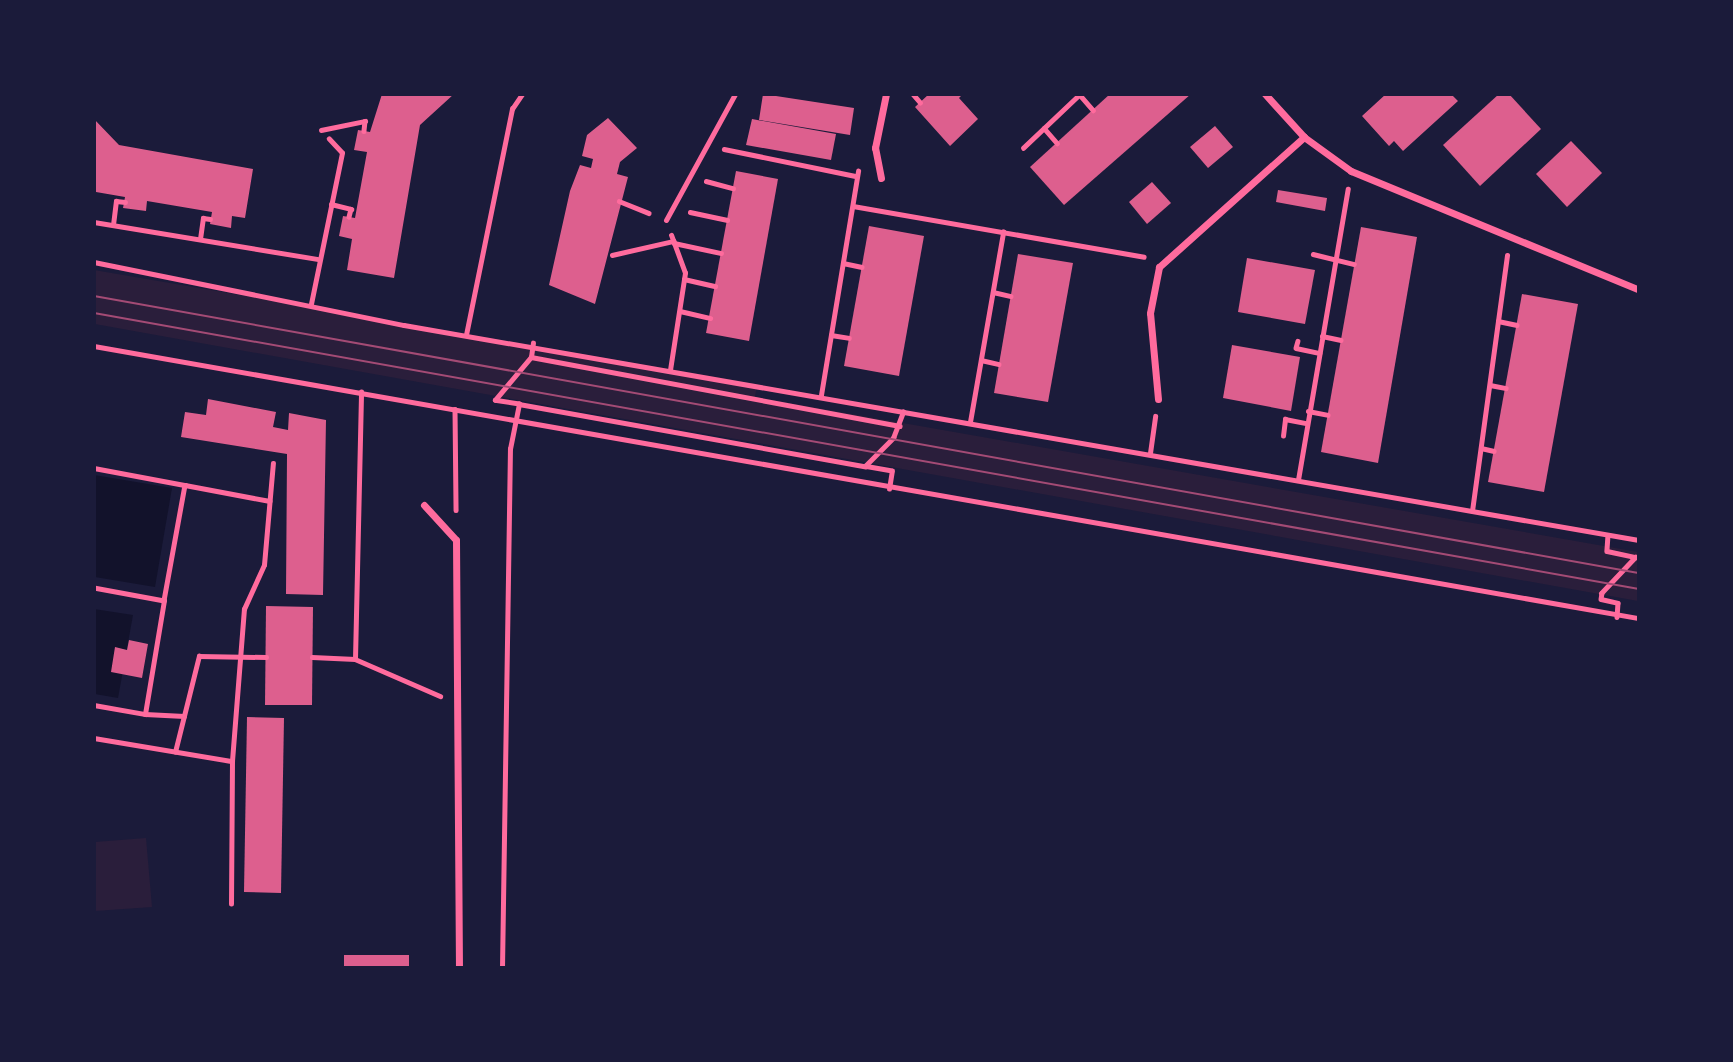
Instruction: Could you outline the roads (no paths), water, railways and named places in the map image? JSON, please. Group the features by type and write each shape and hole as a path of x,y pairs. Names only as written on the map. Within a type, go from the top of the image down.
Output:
{"street":[{"path":"881,178 875,148 886,94"},
{"path":"1265,94 1304,137 1351,171 1639,289"},
{"path":"1158,399 1150,313 1159,267 1304,137"},
{"path":"424,505 456,540 460,705 459,968"}],"lane":[{"path":"666,220 735,94"}],"tram line":[{"path":"94,296 1638,573"},
{"path":"94,313 1638,589"}]}
